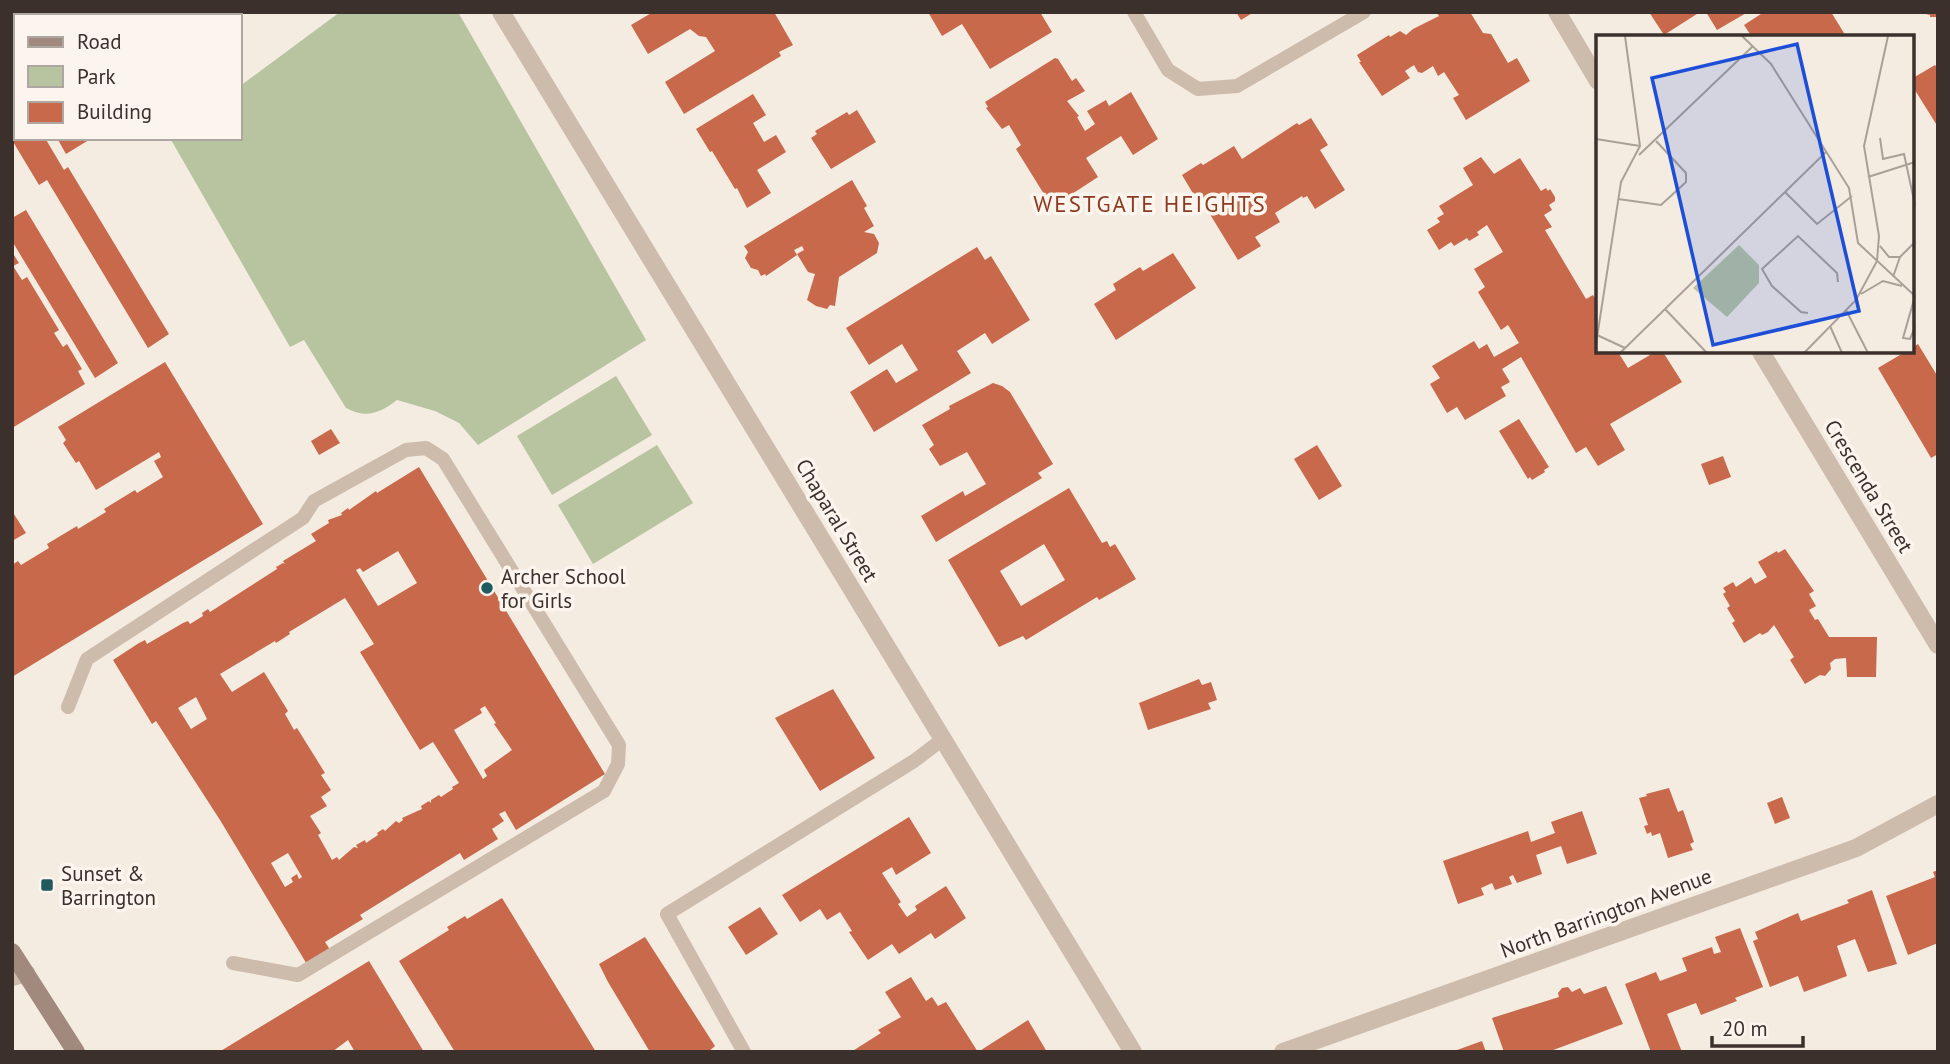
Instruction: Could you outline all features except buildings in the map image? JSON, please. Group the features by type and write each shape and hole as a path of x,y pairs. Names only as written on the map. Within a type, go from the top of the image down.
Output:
{"main road":[{"path":"12,952 19,975 76,1052"}],"street":[{"name":"Chaparal Street","path":"501,12 1133,1052"},
{"path":"1557,12 1596,78"},
{"name":"Crescenda Street","path":"1762,354 1938,645"},
{"name":"North Barrington Avenue","path":"1283,1052 1856,848 1938,804"}],"lane":[{"path":"1133,12 1168,70 1198,89 1237,86 1364,12"},
{"path":"68,707 87,659 303,518 314,501 406,450 426,448 443,459 619,745 618,764 604,791 298,975 233,963"},
{"path":"744,1052 667,914 914,761 943,739"}],"green space":[{"path":"340,12 458,12 646,340 478,445 459,423 435,411 397,400 373,413 360,413 346,408 304,340 290,347 171,140 242,140 242,85"},
{"path":"616,376 652,435 552,495 517,436"},
{"path":"657,445 693,503 593,564 558,505"}],"place":[{"name":"Archer School for Girls","path":"487,588"},
{"name":"Sunset & Barrington","path":"47,885"}],"district":[{"name":"WESTGATE HEIGHTS","path":"1150,203"}]}
